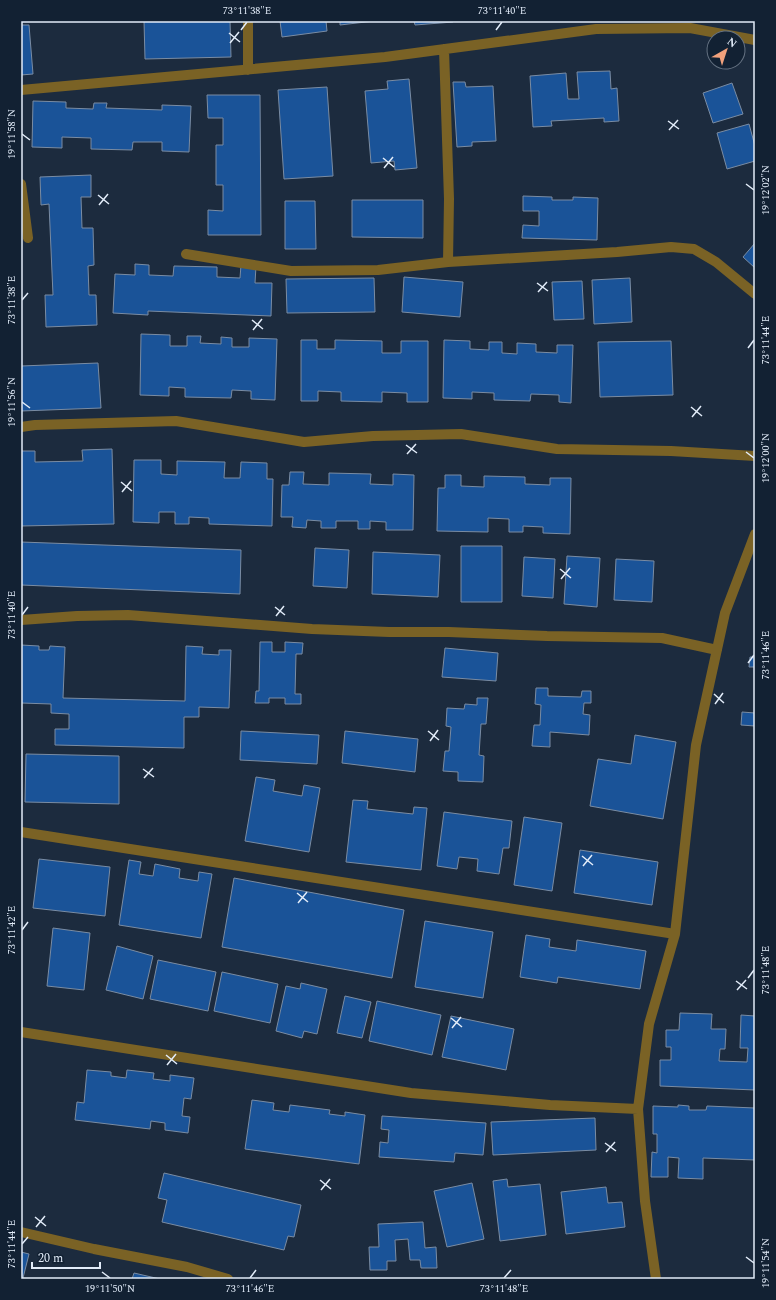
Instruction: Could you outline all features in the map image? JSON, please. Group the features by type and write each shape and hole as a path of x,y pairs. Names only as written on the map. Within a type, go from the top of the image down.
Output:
{"street":[{"path":"248,21 248,70"},
{"path":"21,90 385,57 596,28 690,28 755,40"},
{"path":"444,49 449,199 448,262"},
{"path":"21,184 28,238"},
{"path":"186,254 291,271 378,270 448,262 617,252 671,247 694,249 716,262 755,294"},
{"path":"21,427 35,425 176,421 304,442 373,436 461,434 557,449 670,451 755,456"},
{"path":"656,1279 645,1201 638,1109 648,1024 675,934 696,745 725,613 755,534"},
{"path":"21,620 78,616 128,615 312,629 662,638 717,650"},
{"path":"21,832 675,934"},
{"path":"21,1032 411,1092 550,1105 638,1109"},
{"path":"21,1232 94,1249 187,1267 228,1279"}],"building":[{"path":"144,21 230,21 231,57 145,59"},
{"path":"280,21 326,21 327,31 282,37"},
{"path":"340,21 374,21 340,25"},
{"path":"414,21 453,21 453,22 415,25"},
{"path":"21,25 29,25 33,74 21,75"},
{"path":"610,71 611,89 617,88 619,121 604,122 604,118 551,121 552,126 533,127 530,76 566,73 568,99 579,99 577,72"},
{"path":"409,79 417,168 395,170 394,161 371,163 365,91 388,89 387,81"},
{"path":"453,82 465,82 466,87 493,86 496,141 472,142 472,146 457,147"},
{"path":"732,83 743,114 713,123 703,93"},
{"path":"327,87 333,176 284,179 278,90"},
{"path":"207,95 260,95 261,235 208,235 208,210 223,211 223,185 216,185 216,145 223,145 223,118 208,118"},
{"path":"33,101 66,102 66,108 93,109 94,103 107,103 106,108 162,110 162,105 191,106 189,152 162,151 162,142 133,142 132,150 91,149 91,138 62,137 62,148 32,147"},
{"path":"749,124 755,146 755,161 727,169 717,133"},
{"path":"91,175 91,197 81,197 82,228 93,228 94,265 88,266 89,295 96,295 97,325 46,327 45,295 53,295 49,204 41,205 40,177"},
{"path":"523,196 552,197 552,200 573,200 573,197 598,198 597,240 522,238 523,225 539,226 539,211 523,211"},
{"path":"352,200 423,200 423,238 352,237"},
{"path":"285,201 315,201 316,249 285,249"},
{"path":"755,243 755,268 743,257"},
{"path":"135,264 149,265 149,275 173,276 174,266 217,267 217,277 240,278 241,265 256,266 255,283 272,283 271,316 148,311 148,315 113,313 115,274 135,275"},
{"path":"404,277 463,282 460,317 402,312"},
{"path":"374,278 375,312 287,313 286,279"},
{"path":"630,278 632,322 594,324 592,280"},
{"path":"582,281 584,319 554,320 552,282"},
{"path":"141,334 170,335 170,346 187,346 187,336 201,336 200,343 221,344 221,337 232,338 232,347 249,347 249,338 277,339 275,400 251,399 251,391 232,390 231,398 185,397 185,388 169,387 169,396 140,395"},
{"path":"301,340 317,340 317,349 335,349 335,340 382,341 382,353 401,353 401,341 428,341 428,402 407,402 407,393 382,392 382,402 341,401 341,392 318,391 318,401 301,401"},
{"path":"444,340 470,341 470,349 489,350 489,342 502,342 502,353 517,354 517,343 536,344 536,352 557,353 557,345 573,345 571,403 559,402 559,395 531,394 530,401 494,400 494,393 472,392 472,399 443,398"},
{"path":"671,341 673,395 600,397 598,342"},
{"path":"98,363 101,408 21,411 21,366"},
{"path":"112,449 114,524 21,526 21,451 35,451 35,462 83,461 82,450"},
{"path":"134,460 161,460 161,474 177,475 177,461 225,462 224,478 240,478 241,462 267,463 267,479 273,479 272,526 209,524 209,518 189,517 189,524 175,524 175,512 159,512 159,523 133,522"},
{"path":"290,472 304,472 303,484 329,485 329,473 371,474 370,484 393,485 393,474 414,475 413,530 386,530 386,522 370,521 370,529 358,529 358,521 336,521 336,528 321,528 321,521 307,520 306,528 292,527 293,517 281,517 282,485 289,485"},
{"path":"445,475 461,475 461,486 484,487 484,476 525,477 525,484 550,485 550,478 571,478 570,534 543,533 543,527 523,526 523,532 509,532 509,519 488,518 488,532 437,531 438,488 445,488"},
{"path":"21,542 241,550 240,594 21,585"},
{"path":"461,546 502,546 502,602 461,602"},
{"path":"315,548 349,550 347,588 313,586"},
{"path":"373,552 440,555 438,597 372,594"},
{"path":"567,556 600,558 597,607 564,604"},
{"path":"524,557 555,559 553,598 522,596"},
{"path":"616,559 654,561 652,602 614,600"},
{"path":"260,642 272,642 272,652 285,652 285,642 303,643 302,654 296,654 295,694 301,694 301,704 285,704 285,698 269,698 269,703 255,703 256,691 259,691"},
{"path":"21,645 39,646 39,650 49,650 50,646 65,647 63,698 185,701 186,646 203,647 202,654 219,655 219,650 231,650 229,708 199,707 199,717 184,717 184,748 55,745 55,729 69,729 69,714 51,713 51,704 21,703"},
{"path":"445,648 498,653 496,681 442,677"},
{"path":"750,657 755,657 755,667 749,667"},
{"path":"536,688 548,688 548,696 581,697 582,691 591,691 591,703 584,703 583,714 590,715 589,735 550,732 550,747 532,746 534,725 540,725 541,705 535,704"},
{"path":"477,698 488,698 486,724 481,724 479,755 484,756 483,782 458,781 458,772 443,771 445,751 449,751 451,727 446,726 447,708 464,709 465,704 477,705"},
{"path":"742,712 755,713 755,726 741,725"},
{"path":"241,731 319,735 317,764 240,760"},
{"path":"345,731 418,739 415,772 342,763"},
{"path":"635,735 676,742 663,819 590,806 598,759 631,764"},
{"path":"26,754 119,756 119,804 25,802"},
{"path":"256,777 275,780 273,791 302,796 304,785 320,788 309,852 245,841"},
{"path":"353,800 368,801 367,809 413,814 414,807 427,808 421,870 346,862"},
{"path":"444,812 512,821 509,848 503,848 499,874 477,871 478,859 459,857 457,869 437,866"},
{"path":"524,817 562,823 552,891 514,885"},
{"path":"580,850 658,862 652,905 574,893"},
{"path":"39,859 110,867 105,916 33,908"},
{"path":"129,860 141,862 139,874 153,876 155,864 180,869 179,878 198,881 199,872 212,874 201,938 119,925"},
{"path":"234,878 404,910 392,978 222,947"},
{"path":"425,921 493,932 483,998 415,987"},
{"path":"53,928 90,933 84,990 47,986"},
{"path":"526,935 550,939 549,947 576,951 577,940 646,951 640,989 558,977 557,983 520,977"},
{"path":"117,946 153,956 143,999 106,990"},
{"path":"158,960 216,972 208,1011 150,999"},
{"path":"222,972 278,984 270,1023 214,1011"},
{"path":"301,983 327,989 317,1034 304,1031 302,1038 276,1031 286,986 300,989"},
{"path":"345,996 371,1002 362,1038 337,1033"},
{"path":"377,1001 441,1015 432,1055 369,1041"},
{"path":"680,1013 712,1014 711,1029 726,1029 725,1049 720,1049 719,1061 747,1062 748,1048 740,1048 741,1015 755,1016 755,1090 660,1086 660,1060 671,1060 671,1047 666,1047 666,1030 679,1030"},
{"path":"451,1016 514,1029 506,1070 442,1057"},
{"path":"87,1070 111,1072 111,1076 126,1078 127,1070 154,1073 153,1079 170,1081 170,1075 194,1078 191,1099 184,1098 182,1116 190,1117 188,1133 165,1130 165,1123 151,1121 150,1129 75,1120 77,1102 84,1103"},
{"path":"252,1100 274,1103 273,1110 289,1112 290,1105 330,1110 329,1114 345,1116 345,1112 365,1115 359,1164 245,1149"},
{"path":"678,1105 689,1106 689,1110 706,1110 707,1106 755,1108 755,1160 703,1158 703,1179 678,1178 679,1158 668,1157 668,1177 651,1177 652,1152 657,1153 657,1134 653,1134 653,1106 678,1107"},
{"path":"382,1116 486,1123 483,1155 455,1153 454,1162 379,1157 380,1142 388,1143 389,1130 381,1129"},
{"path":"595,1118 596,1150 493,1155 491,1122"},
{"path":"164,1173 301,1205 294,1237 288,1236 284,1250 162,1222 167,1200 158,1198"},
{"path":"507,1179 508,1187 540,1184 546,1235 500,1241 493,1181"},
{"path":"472,1183 484,1239 447,1247 434,1191"},
{"path":"606,1187 608,1203 622,1202 625,1227 566,1234 561,1192"},
{"path":"423,1222 425,1248 436,1247 437,1268 421,1268 420,1260 410,1260 408,1239 395,1240 396,1261 387,1261 387,1270 370,1270 369,1247 379,1247 378,1224"},
{"path":"21,1252 29,1254 23,1278 27,1279 21,1279"},
{"path":"134,1273 160,1279 132,1279"}]}
